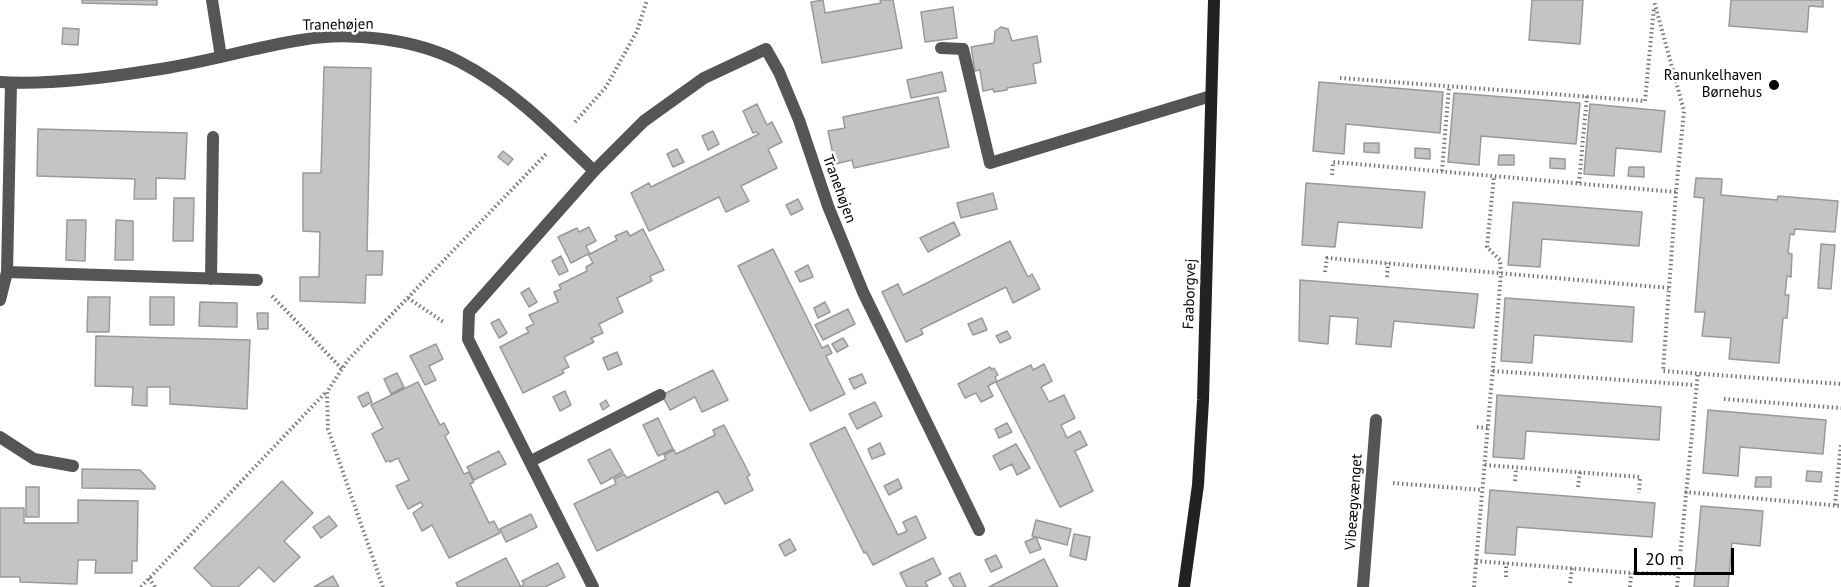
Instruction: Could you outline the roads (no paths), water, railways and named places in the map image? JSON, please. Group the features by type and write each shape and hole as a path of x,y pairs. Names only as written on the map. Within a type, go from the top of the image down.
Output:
{"street":[{"path":"212,0 220,57"},
{"name":"Faaborgvej","path":"1184,587 1197,496 1199,464 1214,0"},
{"name":"Tranehøjen","path":"0,300 7,272 5,83 80,79 144,72 303,39 359,37 413,44 459,61 505,89 594,171"},
{"path":"941,48 963,49 990,163 1211,96"},
{"name":"Tranehøjen","path":"531,461 468,339 469,312 594,171 644,121 704,78 766,49 779,72 799,120 828,207 863,292 979,530"},
{"path":"211,279 213,137"},
{"path":"7,272 257,280"},
{"path":"593,587 531,461 660,394"},
{"name":"Vibeægvænget","path":"1363,587 1376,420"},
{"path":"0,437 34,459 73,465"}],"place":[{"name":"Ranunkelhaven Børnehus","path":"1774,85"}]}
